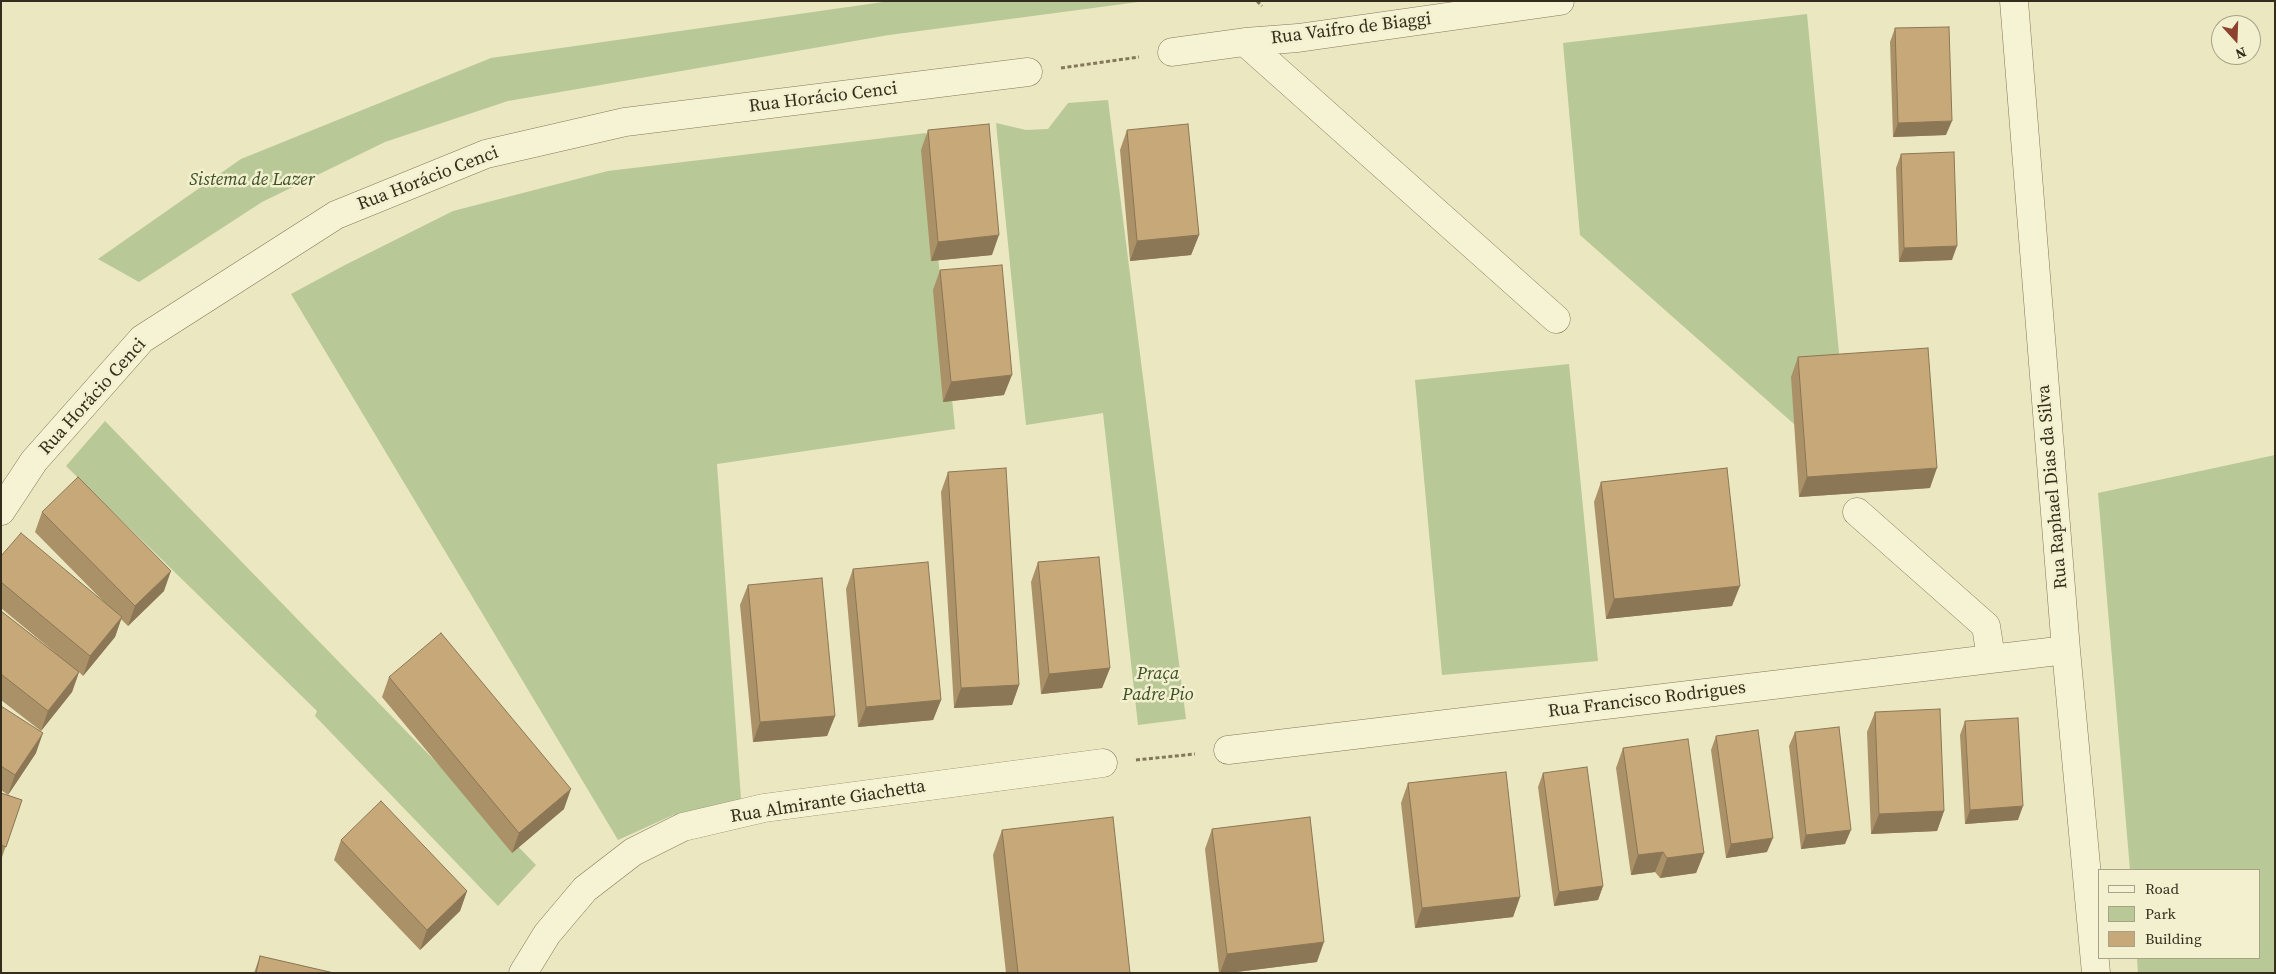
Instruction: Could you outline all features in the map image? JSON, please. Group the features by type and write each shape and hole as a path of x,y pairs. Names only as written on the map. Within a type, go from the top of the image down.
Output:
{"street":[{"name":"Rua Vaifro de Biaggi","path":"1172,52 1245,42 1298,38 1560,1"},
{"name":"Rua Raphael Dias da Silva","path":"2014,1 2066,650 2096,973"},
{"path":"1245,42 1556,319"},
{"name":"Rua Horácio Cenci","path":"1,511 34,461 142,339 336,215 486,154 625,122 1028,72"},
{"path":"1857,512 1986,626 1991,658"},
{"name":"Rua Francisco Rodrigues","path":"1228,750 2066,650"},
{"name":"Rua Almirante Giachetta","path":"523,973 547,934 585,889 633,852 683,827 764,808 1103,763"}],"path":[{"path":"1028,72 1172,52"},
{"path":"1103,763 1228,750"}],"green space":[{"name":"Sistema de Lazer","path":"890,1 1146,1 889,35 508,101 385,142 262,202 139,282 98,259 241,159 491,58"},
{"path":"1807,14 1841,374 1794,424 1580,235 1563,43"},
{"name":"Praça Padre Pio","path":"1108,100 1186,719 1138,725 1103,413 1026,425 996,123 1026,130 1048,129 1068,103"},
{"path":"926,133 955,429 717,464 741,799 673,815 618,840 291,294 453,211 608,171"},
{"path":"1569,364 1598,661 1442,675 1415,380"},
{"path":"105,421 536,865 498,906 315,716 317,711 66,466"},
{"path":"2275,455 2275,973 2138,973 2137,959 2261,959 2261,869 2130,869 2098,493"}],"building":[{"path":"1949,27 1952,121 1898,123 1895,28"},
{"path":"989,124 999,235 938,242 928,130"},
{"path":"1188,124 1199,235 1137,241 1127,130"},
{"path":"1954,152 1957,246 1904,248 1901,154"},
{"path":"1002,265 1012,375 951,382 940,270"},
{"path":"1928,348 1937,468 1807,477 1798,357"},
{"path":"1006,468 1019,685 961,688 948,472"},
{"path":"1727,468 1740,586 1614,599 1601,482"},
{"path":"78,477 171,571 135,606 42,512"},
{"path":"21,533 122,617 90,656 1,582 1,556"},
{"path":"1099,557 1110,668 1049,674 1038,562"},
{"path":"928,562 941,700 866,707 853,569"},
{"path":"822,578 835,716 760,722 748,585"},
{"path":"1,611 79,672 48,711 1,674"},
{"path":"441,633 571,789 519,833 389,677"},
{"path":"1,706 43,733 15,775 1,766"},
{"path":"1940,709 1944,811 1879,814 1875,712"},
{"path":"2018,718 2023,806 1970,810 1965,721"},
{"path":"1839,727 1851,830 1806,835 1795,732"},
{"path":"1758,730 1773,838 1731,844 1716,736"},
{"path":"1688,739 1704,853 1667,858 1663,852 1638,855 1623,748"},
{"path":"1587,767 1603,886 1559,892 1543,773"},
{"path":"1506,772 1520,897 1422,908 1408,783"},
{"path":"1,793 22,800 6,847 1,845"},
{"path":"381,801 467,891 427,930 341,840"},
{"path":"1113,817 1130,973 1018,973 1002,830"},
{"path":"1310,817 1324,942 1227,954 1212,829"},
{"path":"260,956 334,973 256,973"}]}
